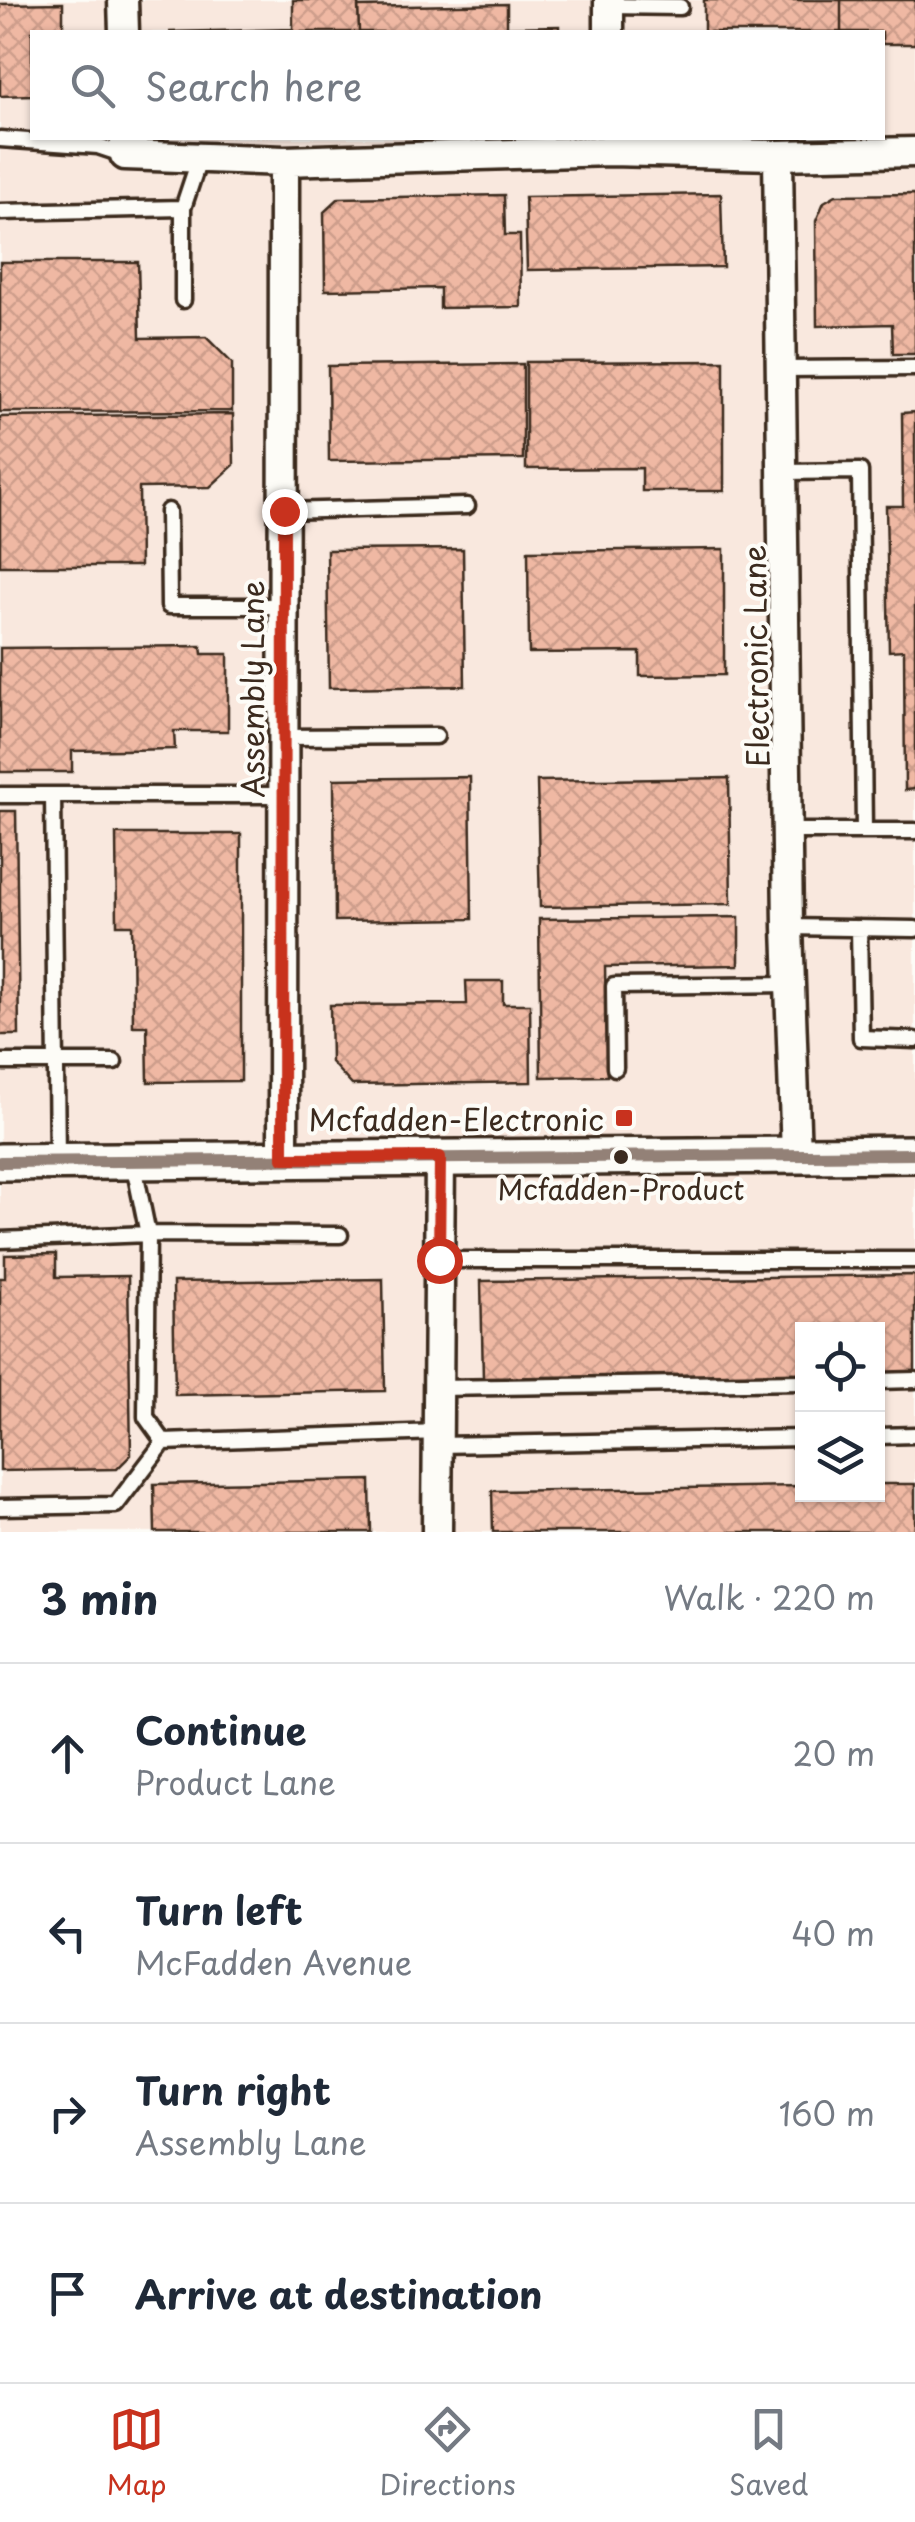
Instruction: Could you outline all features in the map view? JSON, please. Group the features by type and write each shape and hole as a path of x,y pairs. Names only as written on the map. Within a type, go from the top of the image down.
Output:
{"street":[{"path":"123,0 124,30"},
{"path":"125,146 200,158 284,161 610,144 778,155 915,152"},
{"name":"Electronic Lane","path":"778,155 790,832 788,927 796,1154"},
{"name":"Assembly Lane","path":"283,1158 284,161"},
{"path":"0,1162 915,1154"},
{"path":"437,1532 440,1157"}],"lane":[{"path":"609,13 680,7"},
{"path":"0,139 125,146"},
{"path":"183,300 183,208 200,158"},
{"path":"0,212 183,208"},
{"path":"782,369 915,368"},
{"path":"784,472 860,471 864,832"},
{"path":"284,511 468,506"},
{"path":"168,511 168,606 284,606"},
{"path":"283,736 436,736"},
{"path":"0,794 283,794"},
{"path":"53,794 57,1162"},
{"path":"790,832 915,832"},
{"path":"788,927 915,928"},
{"path":"859,928 861,1038 915,1040"},
{"path":"615,1068 614,986 791,984"},
{"path":"0,1062 114,1062"},
{"path":"133,1160 148,1234 146,1416 164,1442"},
{"path":"0,1240 148,1234 340,1236"},
{"path":"439,1260 915,1260"},
{"path":"885,1381 915,1380"},
{"path":"438,1388 795,1382"},
{"path":"885,1436 915,1435"},
{"path":"164,1442 795,1438"},
{"path":"0,1507 116,1505 164,1442"}],"shaded area":[{"path":"0,0 915,0 915,1532 0,1532"}],"building":[{"path":"293,0 358,0 359,30 252,30 293,29"},
{"path":"704,0 841,0 841,30 704,30"},
{"path":"841,0 915,0 915,44 885,44 885,30 841,30"},
{"path":"63,3 63,30 30,30 30,95 0,96 0,4"},
{"path":"507,4 507,27 559,26 559,30 359,30 358,7"},
{"path":"721,194 723,267 527,270 525,197"},
{"path":"915,194 915,354 893,354 892,324 817,326 816,221 824,202 836,195"},
{"path":"504,195 505,235 520,235 521,307 440,308 440,288 325,290 324,212 339,198"},
{"path":"0,262 138,262 140,338 206,337 232,363 232,411 0,412"},
{"path":"724,361 724,491 642,491 642,468 526,469 526,362"},
{"path":"523,364 523,459 329,461 328,366"},
{"path":"915,412 915,789 905,790 904,650 889,651 886,506 903,506 902,413"},
{"path":"233,414 234,465 210,487 139,488 140,566 0,566 0,417"},
{"path":"463,549 465,686 329,688 327,550"},
{"path":"724,549 724,675 640,676 640,652 529,653 528,551"},
{"path":"201,646 202,654 228,654 228,731 174,731 175,749 72,751 72,772 0,772 0,648"},
{"path":"470,777 472,919 335,921 334,779"},
{"path":"729,778 731,904 540,907 537,781"},
{"path":"0,811 16,811 19,1035 0,1035"},
{"path":"116,834 241,834 241,1081 148,1082 147,1026 133,1026 132,925 117,925"},
{"path":"739,917 739,965 605,967 607,1076 541,1077 539,919"},
{"path":"466,981 503,981 503,1004 530,1004 531,1082 352,1085 331,1062 330,1005 467,1004"},
{"path":"56,1254 56,1277 128,1276 131,1455 117,1469 0,1471 0,1278 5,1278 5,1255"},
{"path":"915,1275 915,1373 885,1374 885,1322 795,1322 795,1375 483,1380 481,1281"},
{"path":"383,1279 385,1391 175,1395 173,1282"},
{"path":"370,1480 371,1532 155,1532 154,1484"},
{"path":"885,1484 915,1484 915,1532 493,1532 492,1491 795,1486 795,1502 885,1502"}],"transit line":[{"path":"0,1162 915,1154"}],"place":[{"name":"Mcfadden-Electronic","path":"624,1118"},
{"name":"Mcfadden-Product","path":"621,1157"}],"route":[{"path":"284,511 283,1158 440,1157 439,1260"}]}
